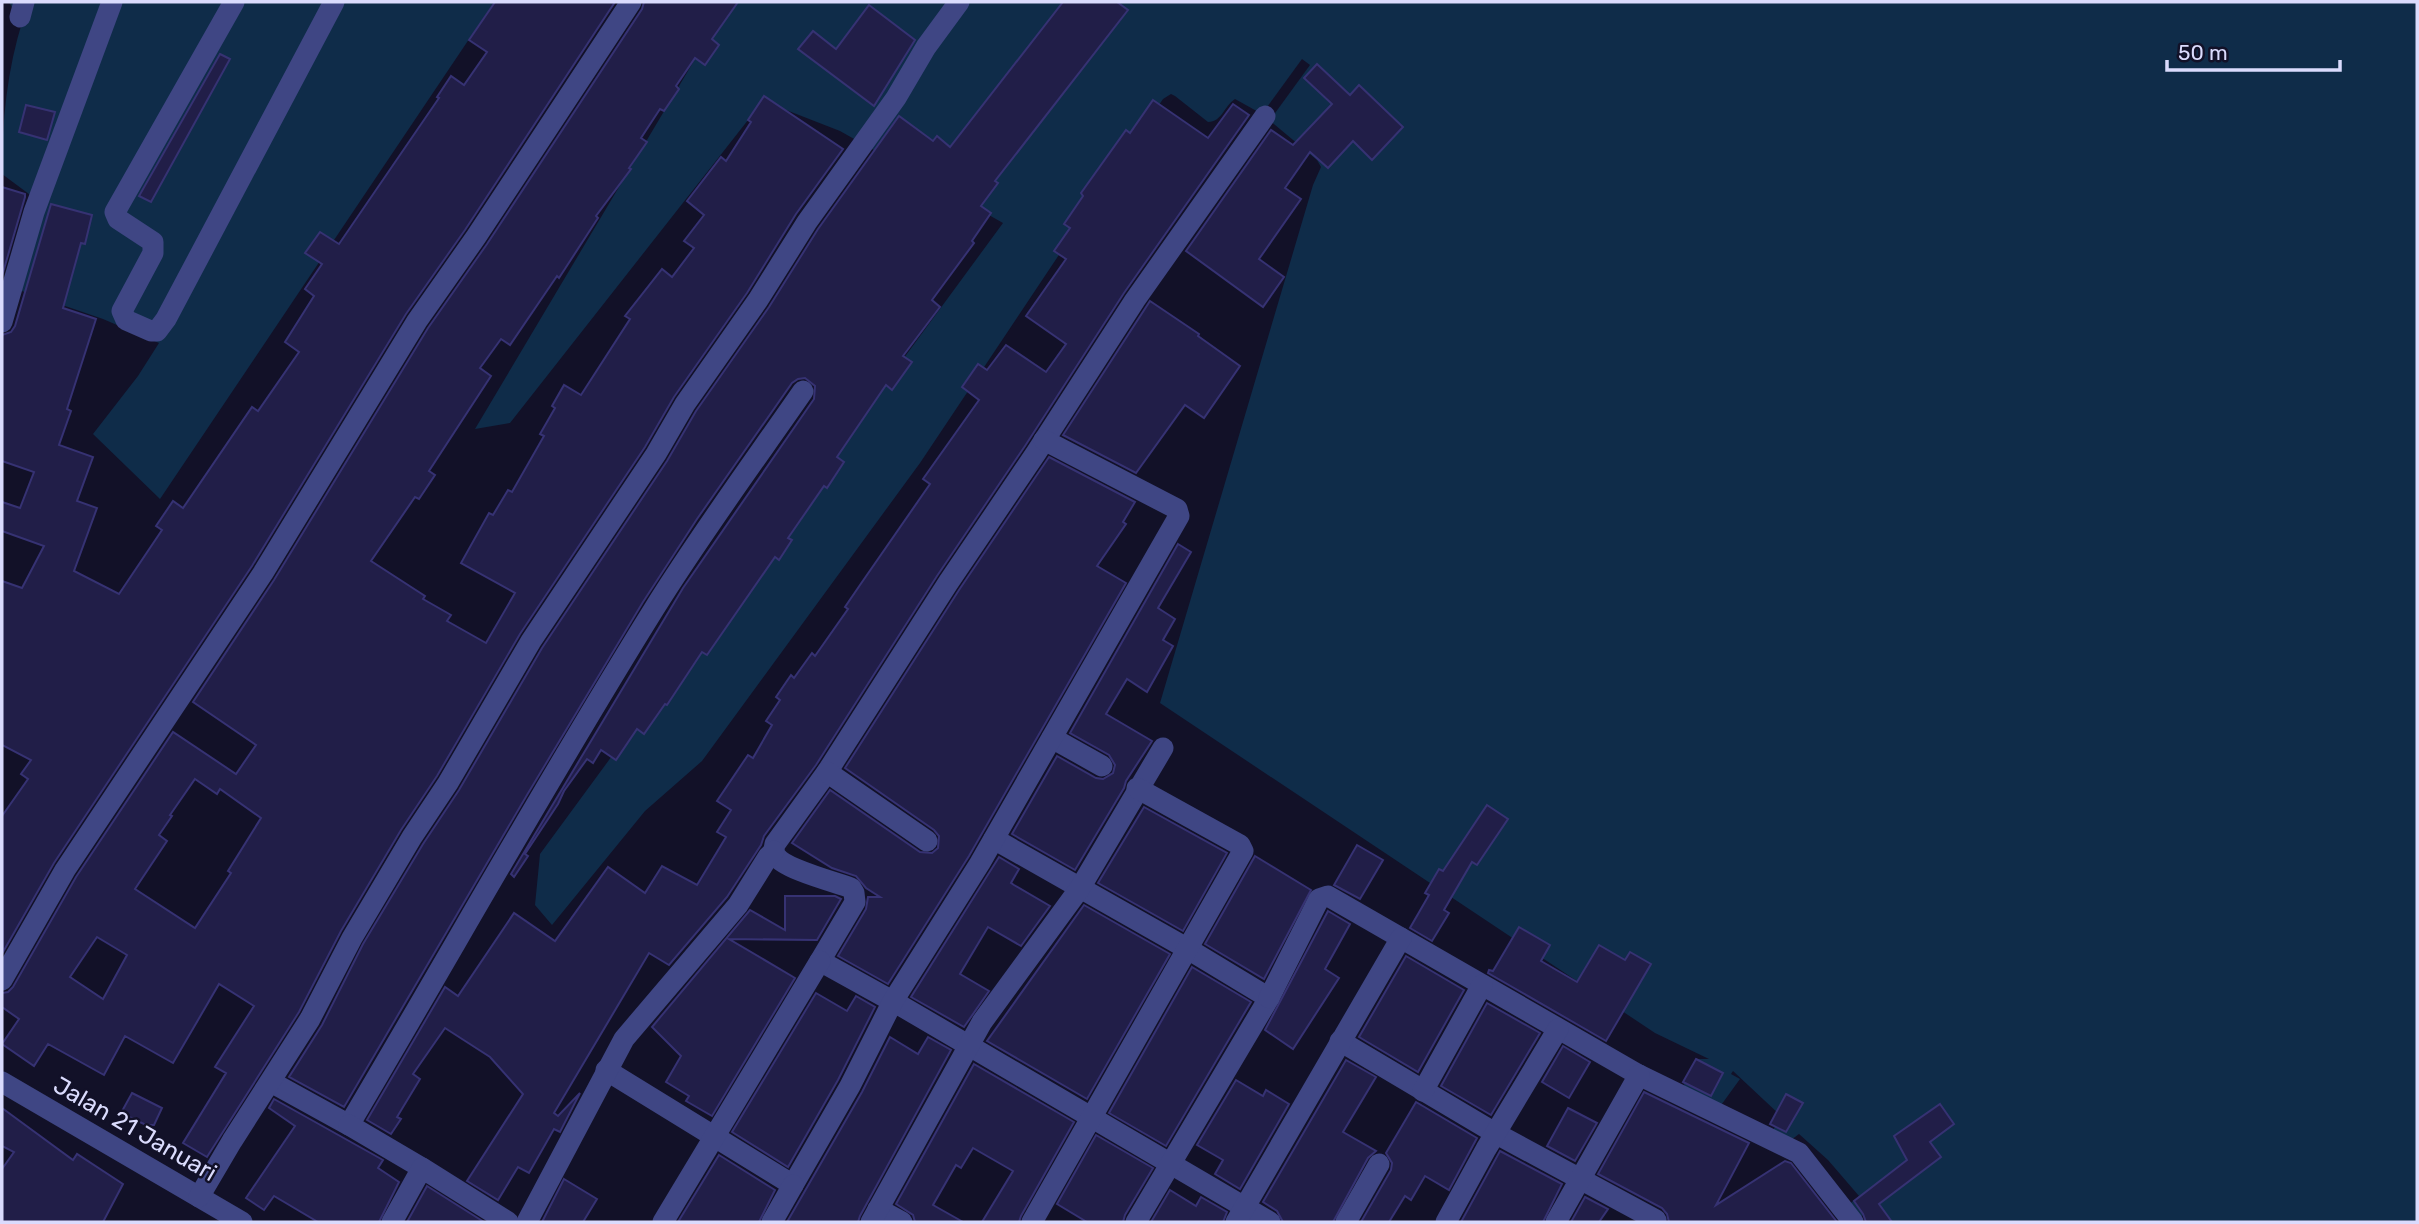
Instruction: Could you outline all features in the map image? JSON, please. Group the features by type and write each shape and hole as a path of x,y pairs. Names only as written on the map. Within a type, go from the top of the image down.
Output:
{"street":[{"path":"2,322 34,212 112,2"},
{"path":"233,2 115,212 118,219 153,242 153,253 122,311 126,320 151,331 157,331 166,319 334,2"},
{"path":"2,980 65,870 263,573 417,321 476,237 631,2"},
{"path":"199,1197 310,1020 352,939 531,641 656,454 685,404 959,2"},
{"path":"663,1222 855,902 854,892 850,888 786,864 776,857 775,844 827,772 1135,299 1265,116"},
{"path":"349,1125 549,781 655,606 803,391"},
{"path":"772,1222 856,1075 893,1001 994,839 1179,516 1177,509 1044,440"},
{"path":"1052,738 1102,766"},
{"path":"902,1222 874,1215 982,1022 1080,888 1163,748"},
{"path":"827,772 927,841"},
{"path":"1032,1222 1188,949 1242,848 1138,788"},
{"path":"994,839 1269,998"},
{"path":"527,1222 624,1039 738,905 774,851"},
{"path":"1136,1222 1269,998 1319,899 1325,896 1331,897 1639,1075 1799,1153 1853,1222"},
{"path":"1240,1215 1401,938"},
{"path":"820,961 1171,1165 1240,1215 1270,1222"},
{"path":"1423,1091 1482,985"},
{"path":"1446,1222 1495,1133 1558,1029"},
{"path":"1340,1041 1495,1133 1656,1220"},
{"path":"607,1070 793,1185"},
{"path":"1556,1222 1639,1075"},
{"name":"Jalan 21 Januari","path":"2,1082 242,1222"},
{"path":"271,1082 422,1168 508,1222"},
{"path":"1346,1222 1379,1164"},
{"path":"392,1222 422,1168"}],"water":[{"path":"9,2 494,2 160,499 93,434 138,376 159,343 103,319 10,287 37,200 2,174 6,96 23,19 16,15"},
{"path":"729,2 2417,2 2417,1222 1882,1222 1871,1209 1856,1220 1846,1207 1859,1196 1828,1160 1799,1134 1787,1143 1771,1134 1781,1116 1733,1071 1731,1074 1740,1079 1719,1108 1685,1087 1683,1082 1696,1059 1709,1059 1655,1033 1160,703 1313,185 1321,167 1317,160 1262,114 1235,99 1220,117 1208,122 1175,96 1171,94 1163,99 920,463 702,761 645,811 552,925 535,905 540,854 1003,223 840,131 763,101 510,423 475,429"}],"pier":[{"path":"1302,59 1310,65 1270,120 1262,114"}],"building":[{"path":"495,2 615,2 465,230 406,314 252,566 54,863 3,952 2,816 28,779 21,774 31,760 2,745 2,581 22,588 44,546 2,531 2,502 20,508 34,472 2,461 2,335 11,332 15,326 51,204 92,215 85,244 81,243 63,308 96,319 67,409 71,411 59,445 93,457 77,501 97,508 74,571 119,594 162,530 156,526 173,501 183,508 252,407 258,411 299,352 285,342 314,296 305,289 322,264 305,253 320,232 339,244 439,98 437,97 451,76 464,85 487,52 469,40"},
{"path":"644,2 738,2 712,39 719,45 705,65 695,58 676,86 679,89 664,111 660,109 641,138 647,142 629,168 631,169 596,216 598,218 559,278 557,276 510,345 501,339 480,368 491,376 429,471 435,475 419,499 415,497 371,561 425,596 423,599 451,615 447,621 486,643 515,593 461,563 489,513 493,515 508,490 512,492 544,436 540,434 564,385 581,395 630,319 625,316 662,269 672,277 694,248 684,241 704,215 687,201 721,157 726,161 764,96 843,149 796,214 747,293 674,397 645,447 520,634 437,776 401,830 341,931 299,1012 207,1157 183,1143 226,1073 215,1067 254,1006 219,984 173,1063 125,1036 104,1075 48,1044 34,1066 2,1044 19,1019 2,1007 2,993 13,987 76,877 173,732 236,774 256,745 193,702 274,580 428,328 487,244 642,9","holes":["195,779 217,794 220,789 261,818 228,871 231,873 195,928 135,889 167,841 159,835","97,937 127,955 103,999 70,977"]},
{"path":"1063,2 1117,2 1128,10 995,181 998,183 981,206 991,213 972,241 974,243 932,300 940,307 903,356 912,362 892,390 886,385 837,457 844,462 788,538 792,540 779,560 775,557 707,655 702,652 644,734 637,729 616,760 601,750 593,763 587,759 525,854 528,856 514,877 511,874 683,588 814,399 815,386 805,378 792,383 643,602 344,1107 289,1077 322,1025 363,944 459,790 542,648 818,229 899,116 933,141 937,136 950,147"},
{"path":"869,5 915,40 874,106 798,49 813,31 836,49"},
{"path":"220,54 230,59 151,202 139,196"},
{"path":"1317,64 1350,95 1359,85 1403,127 1372,160 1353,141 1328,168 1310,152 1285,188 1301,199 1259,259 1284,277 1263,307 1186,251 1271,130 1293,145 1332,104 1304,78"},
{"path":"1153,100 1208,138 1233,104 1249,115 1124,293 816,765 764,836 761,845 727,897 669,965 649,953 554,1113 558,1116 580,1093 560,1132 554,1129 529,1173 518,1167 498,1200 467,1181 523,1094 490,1057 445,1028 413,1074 420,1079 397,1117 401,1119 391,1134 367,1120 445,987 458,996 514,913 555,941 608,867 645,893 662,866 697,885 726,837 717,832 731,810 717,801 748,755 753,758 772,725 766,721 780,700 776,697 791,675 794,678 812,653 815,656 848,609 845,607 930,484 923,479 979,400 962,387 978,364 987,370 1006,345 1046,372 1066,344 1026,316 1066,259 1054,251 1070,228 1064,224 1083,196 1081,193 1126,130 1130,133"},
{"path":"26,105 55,112 47,140 19,132"},
{"path":"2,187 25,194 25,197 2,276"},
{"path":"1150,301 1240,366 1204,418 1185,405 1136,473 1063,435"},
{"path":"1049,457 1135,502 1123,522 1126,524 1097,566 1126,583 969,856 888,984 838,956 866,909 868,897 880,897 866,888 856,876 832,868 792,843 830,790 920,852 932,853 938,848 939,836 934,830 845,768 959,590"},
{"path":"1178,544 1191,552 1158,608 1175,619 1163,640 1173,646 1147,692 1127,679 1106,714 1152,741 1075,870 1012,834 1057,756 1096,778 1103,779 1113,773 1115,765 1109,755 1070,733"},
{"path":"1487,805 1508,819 1477,865 1472,862 1444,910 1449,913 1432,941 1410,928 1429,895 1425,893 1439,869 1443,871"},
{"path":"1144,807 1227,853 1183,931 1098,883"},
{"path":"1357,845 1383,860 1360,899 1334,885"},
{"path":"1255,856 1311,890 1264,979 1205,944"},
{"path":"999,857 1019,869 1011,883 1050,906 1021,946 988,927 960,974 989,991 964,1027 911,997"},
{"path":"785,896 835,896 841,899 817,940 729,939 795,978 712,1116 686,1101 689,1096 666,1082 681,1056 652,1027 750,910 785,930"},
{"path":"1084,905 1170,954 1087,1099 987,1041"},
{"path":"1328,911 1350,924 1325,969 1339,978 1293,1049 1265,1030"},
{"path":"1519,927 1550,945 1541,961 1577,982 1599,945 1625,960 1630,952 1651,964 1606,1041 1488,973 1489,970 1493,971"},
{"path":"1406,956 1464,990 1418,1072 1359,1037"},
{"path":"1192,967 1251,1002 1166,1146 1109,1113"},
{"path":"816,993 847,1011 856,996 875,1007 838,1080 788,1167 732,1132"},
{"path":"1487,1003 1540,1033 1491,1115 1441,1086"},
{"path":"890,1037 918,1054 928,1037 951,1050 858,1222 787,1222 862,1092"},
{"path":"1563,1046 1590,1062 1569,1098 1542,1082"},
{"path":"1696,1059 1723,1073 1711,1096 1683,1082"},
{"path":"1346,1060 1376,1077 1343,1132 1376,1151 1368,1158 1333,1222 1283,1222 1277,1211 1263,1202"},
{"path":"974,1064 1074,1122 1019,1222 982,1222 1013,1171 973,1148 961,1168 956,1165 933,1205 963,1222 915,1222 913,1215 896,1204"},
{"path":"1236,1080 1263,1096 1266,1090 1289,1104 1240,1189 1215,1174 1223,1160 1197,1145"},
{"path":"1644,1092 1749,1143 1716,1205 1785,1161 1791,1163 1837,1222 1669,1222 1662,1208 1598,1174"},
{"path":"132,1093 162,1108 154,1125 146,1125 121,1113"},
{"path":"1786,1094 1803,1103 1786,1132 1770,1124"},
{"path":"274,1099 383,1160 378,1168 399,1182 379,1222 318,1222 274,1196 264,1210 246,1198 295,1126 269,1108"},
{"path":"1416,1102 1477,1138 1449,1190 1425,1176 1411,1200 1405,1196 1389,1222 1361,1222 1391,1170 1392,1163 1386,1153"},
{"path":"1940,1104 1954,1124 1930,1142 1941,1157 1879,1204 1892,1222 1866,1222 1854,1201 1907,1160 1894,1136"},
{"path":"2,1108 73,1160 77,1154 123,1184 103,1222 2,1222 2,1169 14,1152 2,1146"},
{"path":"1568,1108 1597,1123 1575,1161 1547,1146"},
{"path":"1096,1135 1153,1168 1123,1222 1087,1222 1057,1204"},
{"path":"1500,1151 1562,1184 1543,1222 1461,1222"},
{"path":"719,1155 775,1190 759,1222 678,1222"},
{"path":"564,1179 597,1199 583,1222 542,1222"},
{"path":"427,1186 484,1222 407,1222"},
{"path":"1170,1190 1196,1206 1201,1197 1227,1212 1223,1222 1151,1222"},
{"path":"1585,1197 1608,1209 1599,1222 1571,1222"}]}
